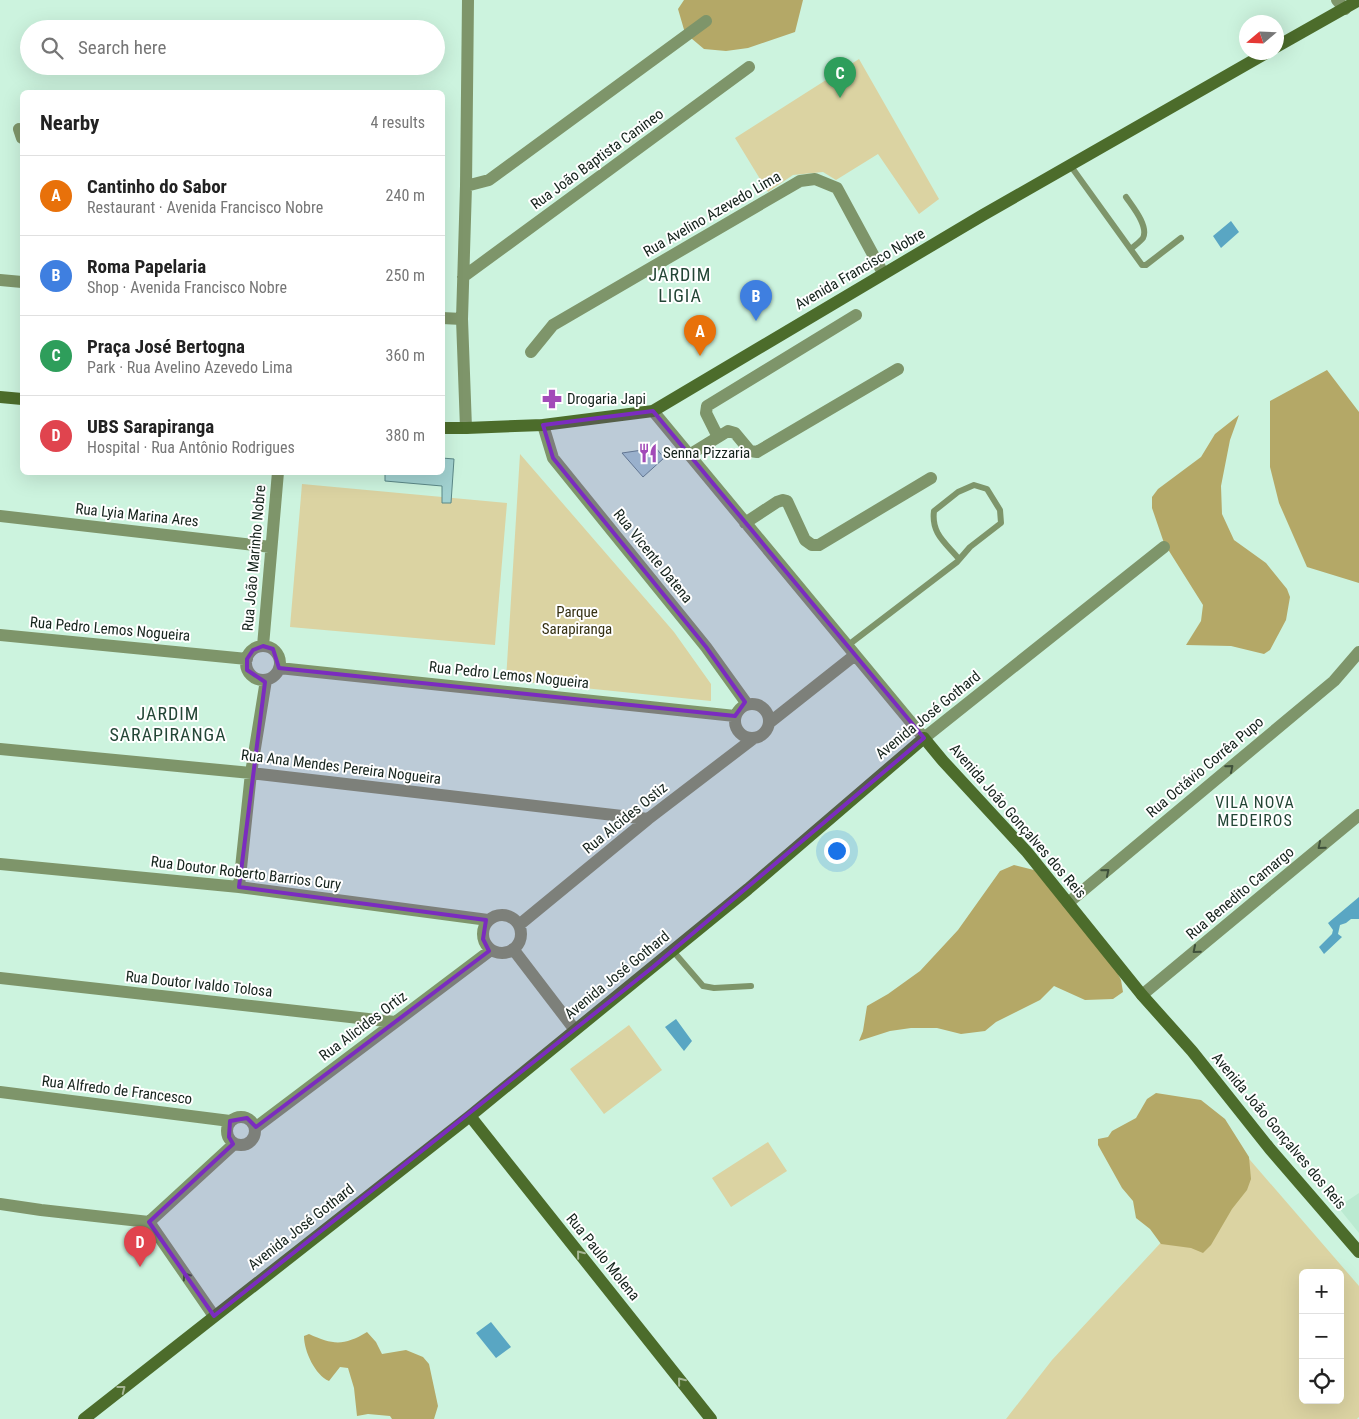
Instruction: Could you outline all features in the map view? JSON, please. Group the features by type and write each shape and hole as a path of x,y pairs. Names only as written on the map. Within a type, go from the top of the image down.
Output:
{"street":[{"path":"466,428 462,319 468,0"},
{"path":"1284,43 1341,4 1359,0"},
{"path":"466,186 489,180 706,22"},
{"name":"Avenida Francisco Nobre","path":"445,428 543,425 653,410 983,214 1254,60"},
{"name":"Rua João Baptista Canineo","path":"463,276 750,67"},
{"name":"Rua Avelino Azevedo Lima","path":"531,352 552,325 800,181 815,179 836,188 883,273"},
{"path":"0,280 20,282"},
{"path":"718,437 706,414 707,406 856,315"},
{"path":"445,318 462,319"},
{"path":"689,455 728,431 735,433 750,451 757,452 898,369"},
{"path":"0,397 20,399"},
{"name":"Avenida João Gonçalves dos Reis","path":"653,410 943,761 1027,852 1142,995 1192,1051 1270,1149 1359,1252"},
{"name":"Rua Vicente Datena","path":"543,425 553,458 706,647 747,704"},
{"name":"Rua João Marinho Nobre","path":"263,646 278,475"},
{"path":"745,523 777,502 787,501 805,540 812,545 819,546 931,478"},
{"name":"Rua Lyia Marina Ares","path":"0,516 271,547"},
{"name":"Avenida José Gothard","path":"84,1419 470,1116 756,883 924,738 1164,547"},
{"name":"Rua Pedro Lemos Nogueira","path":"0,635 247,659"},
{"path":"263,646 269,647 280,659 276,675 266,680 255,678 247,670 247,659 253,650 263,646"},
{"path":"768,723 851,651"},
{"name":"Rua Octávio Corrêa Pupo","path":"1068,903 1334,681 1359,652"},
{"name":"Rua Pedro Lemos Nogueira","path":"279,668 735,716"},
{"path":"239,887 251,773 266,680"},
{"path":"752,703 763,707 768,717 764,733 754,738 748,738 739,732 736,727 735,716 747,704 752,703"},
{"name":"Rua Alcides Ostiz","path":"519,925 648,819 754,738"},
{"name":"Rua Ana Mendes Pereira Nogueira","path":"0,749 251,773 648,819"},
{"name":"Rua Benedito Camargo","path":"1142,995 1359,815"},
{"name":"Rua Doutor Roberto Barrios Cury","path":"0,864 239,887 488,920"},
{"path":"505,915 511,917 519,925 520,938 518,945 513,950 502,953 491,950 483,939 482,932 484,926 493,916 505,915"},
{"name":"Rua Alicides Ortiz","path":"255,1128 491,950"},
{"path":"513,950 574,1030"},
{"name":"Rua Doutor Ivaldo Tolosa","path":"0,978 395,1022"},
{"name":"Rua Alfredo de Francesco","path":"0,1092 230,1121"},
{"name":"Rua Paulo Molena","path":"470,1116 711,1419"},
{"path":"238,1117 246,1118 255,1128 254,1137 248,1144 234,1144 227,1134 230,1121 238,1117"},
{"path":"0,1204 149,1222 234,1144"},
{"path":"149,1222 214,1316"}],"lane":[{"path":"1070,165 1142,265 1146,265 1181,238"},
{"path":"1126,197 1142,222 1144,231 1143,237 1131,249"},
{"path":"851,651 957,562 960,559 970,547 1001,523 1000,510 987,489 974,485 958,492 934,511 933,519 936,532 960,559"},
{"path":"673,951 703,986 714,988 751,986"}],"highlighted area":[{"path":"653,411 924,738 653,967 214,1316 149,1222 233,1144 229,1137 230,1121 247,1118 256,1127 489,951 483,939 486,920 239,887 265,682 247,670 247,659 253,650 263,646 273,649 279,668 735,716 745,702 706,647 553,458 543,425"}],"shaded area":[{"path":"684,0 803,0 795,32 748,48 726,51 704,49 685,33 678,9"},
{"path":"1327,370 1359,412 1359,583 1307,567 1279,503 1270,467 1270,401"},
{"path":"1239,415 1230,440 1221,486 1222,514 1234,540 1266,563 1287,589 1290,597 1286,620 1270,650 1264,654 1231,646 1186,645 1201,621 1203,605 1164,543 1152,508 1152,497 1158,489 1201,457 1215,434"},
{"path":"1014,865 1034,870 1107,952 1121,980 1123,992 1113,999 1085,1000 1054,986 1040,1000 996,1022 985,1031 961,1034 937,1028 911,1028 890,1031 859,1041 863,1031 867,1006 888,994 920,971 958,930 1000,871"},
{"path":"1156,1093 1201,1100 1225,1119 1249,1157 1251,1179 1247,1190 1232,1209 1211,1245 1203,1253 1191,1248 1161,1244 1150,1229 1136,1218 1133,1201 1122,1188 1098,1145 1098,1139 1108,1137 1112,1131 1136,1118 1147,1099"},
{"path":"1359,1193 1359,1233 1338,1207"},
{"path":"367,1332 376,1342 382,1354 406,1350 423,1357 429,1364 438,1406 434,1419 392,1419 390,1416 368,1414 357,1416 354,1388 348,1368 340,1367 329,1381 319,1374 311,1362 304,1342 304,1336 309,1334 332,1342 345,1342"}],"green space":[{"path":"859,59 939,199 919,214 878,154 836,180 823,172 793,175 768,192 735,138"},
{"name":"Parque Sarapiranga","path":"520,454 674,632 711,684 711,701 506,680"},
{"path":"302,484 507,503 495,645 290,627"},
{"path":"629,1025 662,1070 604,1114 570,1069"},
{"path":"768,1142 787,1171 731,1207 712,1178"},
{"path":"1244,1153 1359,1286 1359,1417 1357,1419 1006,1419 1052,1360"}],"water":[{"path":"1231,221 1239,232 1221,248 1213,236"},
{"path":"1359,897 1359,919 1351,919 1340,925 1338,934 1342,937 1324,954 1319,947 1332,934 1333,930 1328,923"},
{"path":"676,1019 692,1041 684,1051 665,1027"},
{"path":"491,1322 511,1347 496,1358 476,1333"}],"building":[{"path":"656,448 664,458 643,477 622,453"},
{"path":"445,458 454,459 451,503 442,503 442,486 385,481 385,475 445,475"}],"place":[{"name":"Praça José Bertogna","path":"840,98"},
{"name":"Roma Papelaria","path":"756,321"},
{"name":"Cantinho do Sabor","path":"700,356"},
{"name":"Drogaria Japi","path":"552,399"},
{"name":"Senna Pizzaria","path":"648,453"},
{"name":"UBS Sarapiranga","path":"140,1267"}],"district":[{"name":"JARDIM LIGIA","path":"680,285"},
{"name":"JARDIM SARAPIRANGA","path":"168,724"},
{"name":"VILA NOVA MEDEIROS","path":"1255,811"}]}
